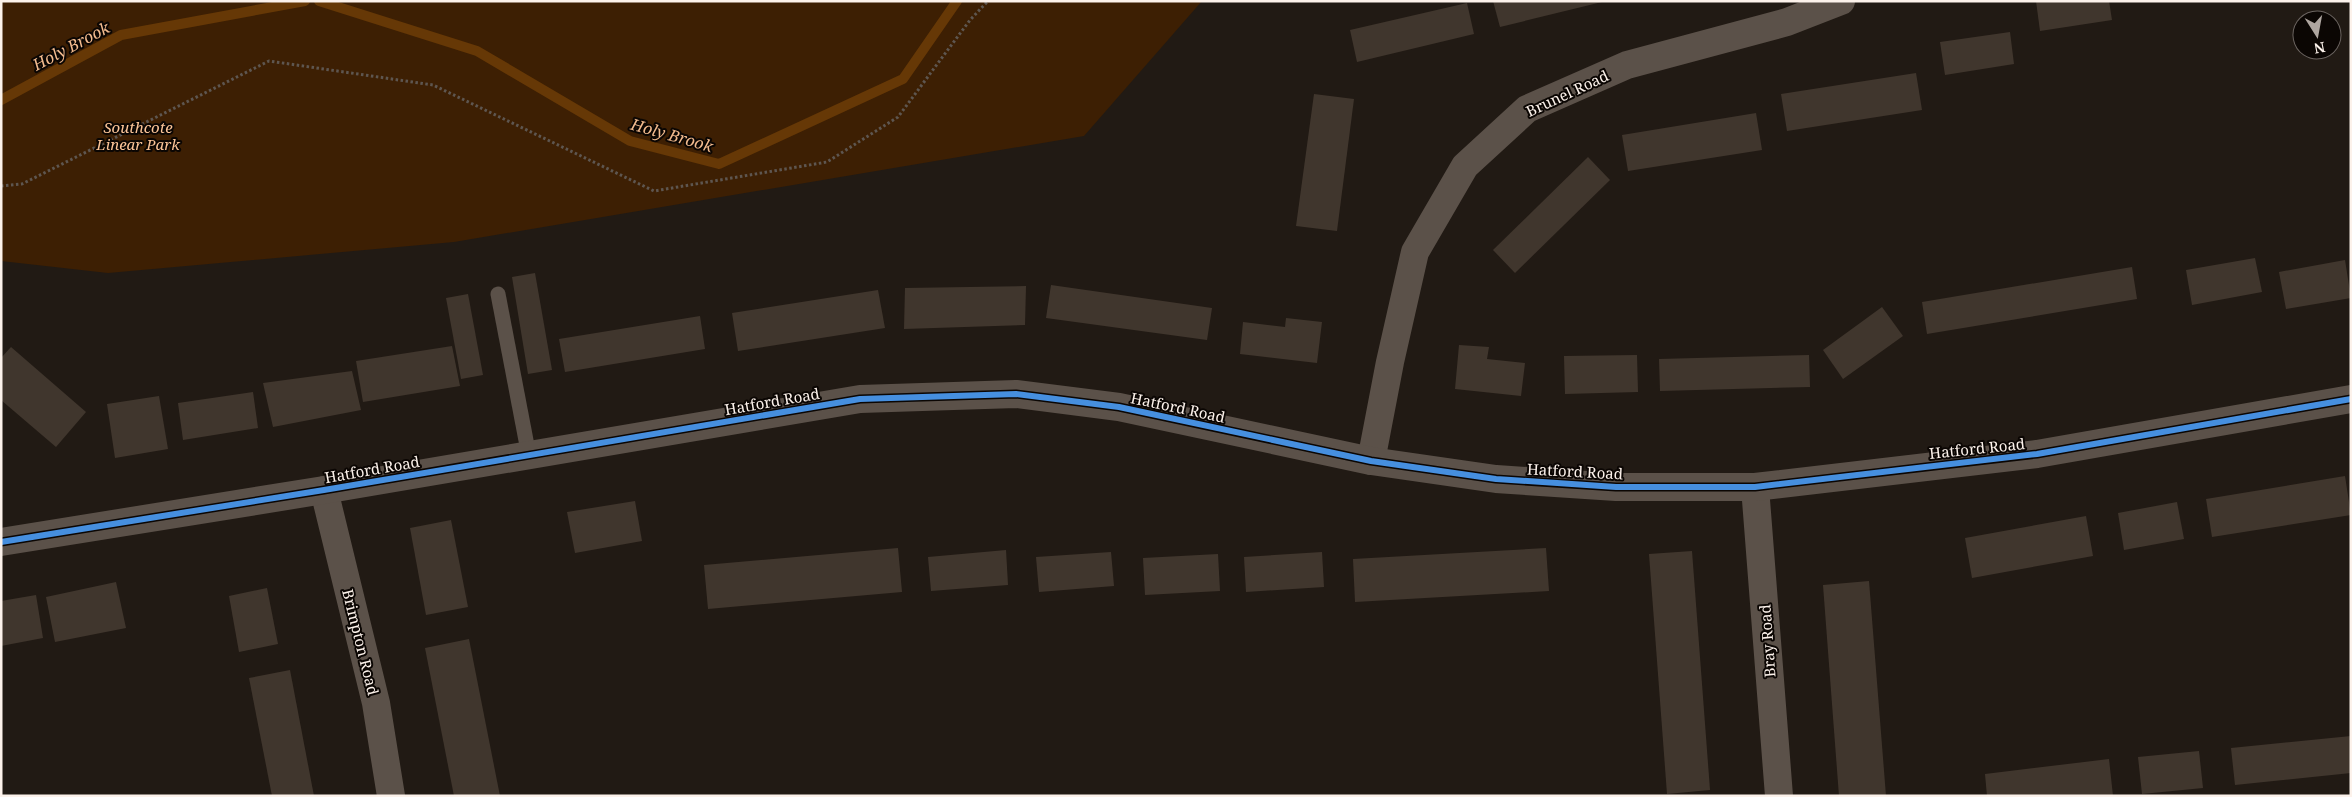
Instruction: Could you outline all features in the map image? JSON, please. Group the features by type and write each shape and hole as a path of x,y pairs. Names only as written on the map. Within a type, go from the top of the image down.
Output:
{"street":[{"name":"Brunel Road","path":"1371,461 1390,362 1415,252 1465,166 1527,109 1627,65 1787,22 1841,1"},
{"name":"Hatford Road","path":"1,542 529,456 860,399 1016,394 1119,407 1371,461 1505,480 1616,487 1755,487 2037,454 2351,399"},
{"name":"Bray Road","path":"1755,487 1779,796"},
{"name":"Brimpton Road","path":"324,490 376,703 391,796"}],"lane":[{"path":"498,294 529,456"}],"path":[{"path":"1,186 22,184 269,61 433,85 654,191 827,162 898,117 970,20 988,1"}],"green space":[{"name":"Southcote Linear Park","path":"1,1 1202,1 1084,136 454,242 108,273 1,261"}],"building":[{"path":"1493,1 1602,1 1602,2 1500,27"},
{"path":"2036,1 2109,1 2112,20 2040,31"},
{"path":"1467,3 1474,34 1357,62 1350,30"},
{"path":"2010,32 2014,64 1945,75 1940,42"},
{"path":"1916,73 1922,110 1787,131 1781,94"},
{"path":"1314,94 1354,99 1337,231 1296,226"},
{"path":"1756,113 1762,150 1628,171 1622,135"},
{"path":"1588,157 1610,180 1515,273 1493,250"},
{"path":"2255,258 2262,292 2192,305 2186,270"},
{"path":"2345,260 2351,298 2286,309 2279,272"},
{"path":"2132,267 2137,299 1927,334 1922,302"},
{"path":"535,273 552,370 528,374 512,277"},
{"path":"1051,285 1212,308 1207,340 1046,318"},
{"path":"1026,286 1025,325 904,329 905,288"},
{"path":"878,290 885,328 738,351 732,313"},
{"path":"468,294 483,375 461,379 446,298"},
{"path":"1882,307 1903,336 1843,379 1823,350"},
{"path":"700,316 705,349 565,372 559,339"},
{"path":"1286,318 1322,322 1317,363 1240,354 1243,322 1285,327"},
{"path":"1459,345 1489,347 1487,359 1525,363 1521,396 1455,389"},
{"path":"452,346 460,386 363,402 356,361"},
{"path":"11,347 86,412 56,447 1,400 1,358"},
{"path":"1637,355 1638,392 1565,394 1564,356"},
{"path":"1809,355 1810,387 1660,391 1659,359"},
{"path":"352,371 361,410 273,427 263,383"},
{"path":"253,392 258,428 183,440 178,403"},
{"path":"159,396 168,449 115,458 107,404"},
{"path":"2345,476 2351,515 2212,537 2206,499"},
{"path":"635,501 642,541 575,553 567,512"},
{"path":"2177,502 2184,539 2124,550 2118,513"},
{"path":"2086,516 2093,556 1972,578 1965,538"},
{"path":"451,520 468,607 426,615 410,528"},
{"path":"898,548 902,592 708,609 704,565"},
{"path":"1546,548 1549,591 1355,602 1353,559"},
{"path":"1006,550 1008,585 931,591 928,557"},
{"path":"1692,551 1710,790 1667,794 1649,554"},
{"path":"1111,552 1114,586 1039,592 1036,557"},
{"path":"1322,552 1324,587 1246,592 1244,557"},
{"path":"1218,554 1220,591 1145,595 1143,558"},
{"path":"1869,581 1886,796 1839,796 1823,585"},
{"path":"116,582 126,628 55,642 46,597"},
{"path":"267,588 278,644 239,652 229,596"},
{"path":"36,595 43,638 1,646 1,601"},
{"path":"469,639 500,796 454,796 425,648"},
{"path":"290,670 314,796 272,796 249,678"},
{"path":"2351,736 2351,773 2235,785 2231,748"},
{"path":"2199,751 2203,788 2142,794 2138,757"},
{"path":"2109,759 2113,796 1987,796 1985,774"}],"waterway":[{"name":"Holy Brook","path":"1,100 121,35 305,1"},
{"name":"Holy Brook","path":"319,1 477,51 630,141 719,164 903,79 957,1"}],"cycle path":[{"path":"1,542 324,490 860,399 1016,394 1119,407 1371,461 1496,479 1616,487 1755,487 2037,454 2351,399"}]}
